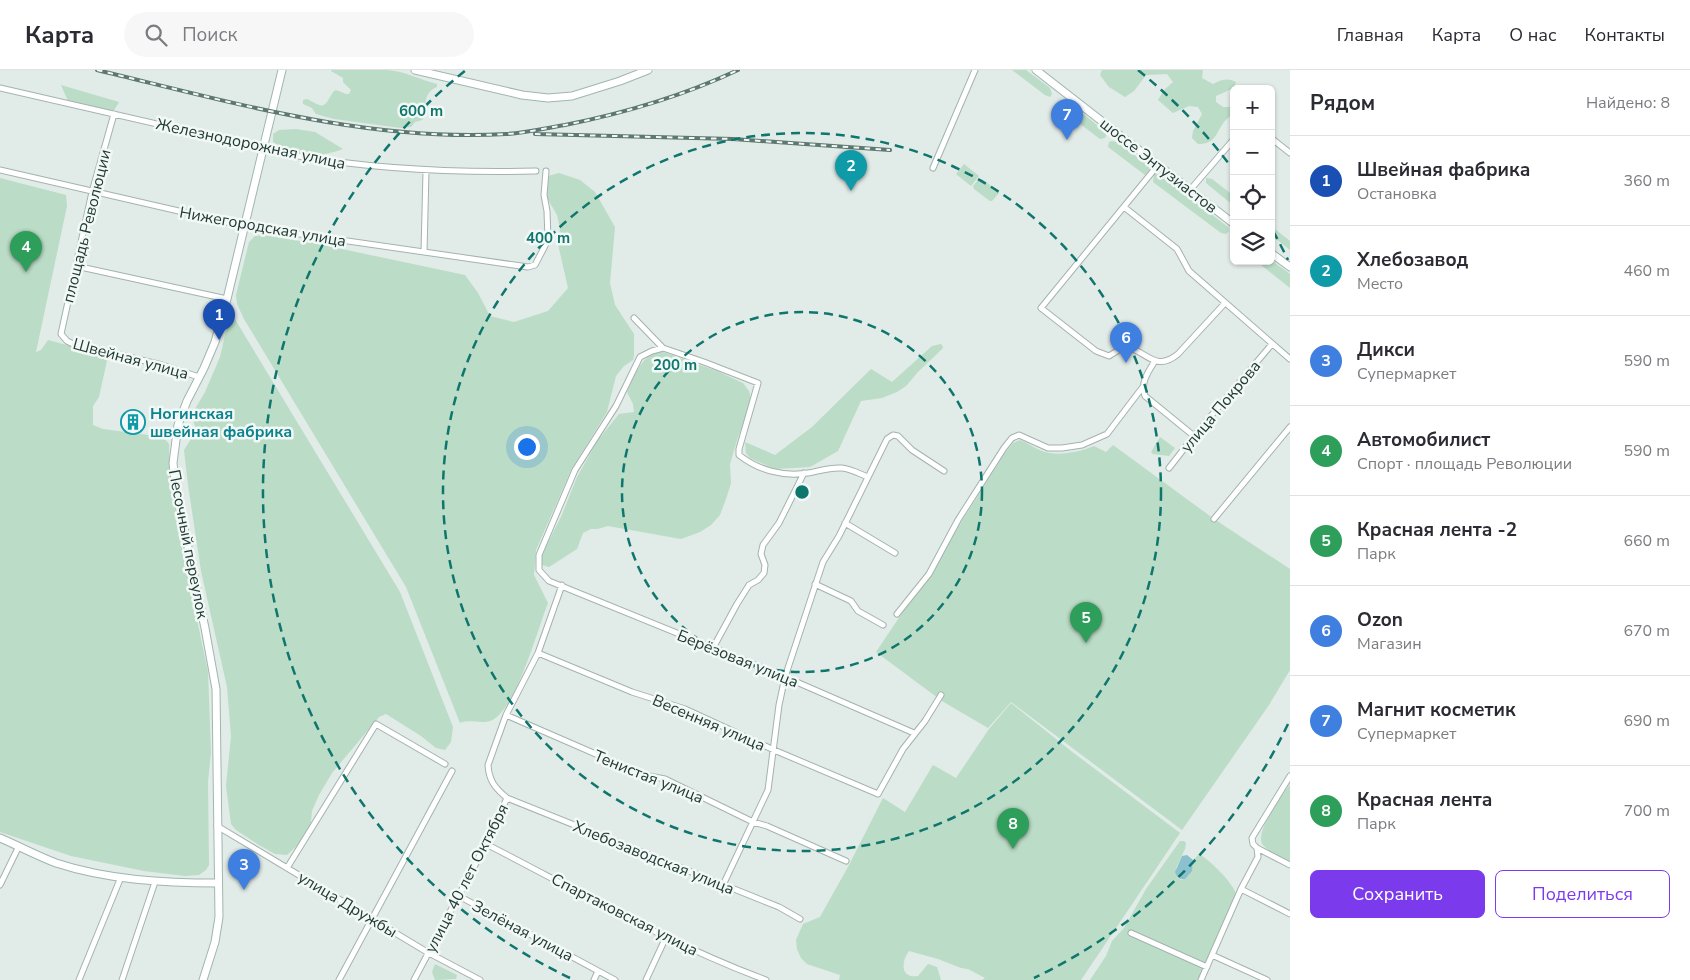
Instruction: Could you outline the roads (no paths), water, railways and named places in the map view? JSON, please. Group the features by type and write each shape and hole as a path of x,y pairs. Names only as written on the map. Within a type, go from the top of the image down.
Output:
{"main road":[{"name":"Песочный переулок","path":"203,980 218,928 217,726 214,676 176,490 173,463 178,425 214,342 227,299 282,70"},
{"path":"415,70 522,95 548,98 572,96 648,70"},
{"name":"шоссе Энтузиастов","path":"1036,70 1230,221"},
{"path":"1275,256 1290,267"},
{"path":"0,838 41,857 68,866 121,877 155,882 218,883"}],"street":[{"path":"933,168 975,70"},
{"name":"Железнодорожная улица","path":"0,88 328,162 426,171 536,171"},
{"name":"площадь Революции","path":"63,338 61,330 92,192 114,114"},
{"path":"1275,141 1290,153"},
{"path":"1190,190 1230,144"},
{"path":"1158,165 1041,308 1096,351 1109,356 1125,346 1135,348 1154,361 1162,362 1171,360 1225,302"},
{"name":"Нижегородская улица","path":"0,170 244,226 528,267 535,265 548,240 548,211 544,195 546,171"},
{"path":"424,252 426,171"},
{"path":"1124,207 1178,249 1189,271 1290,359"},
{"path":"76,266 227,299"},
{"path":"634,318 663,348 758,383 739,449 739,455 758,467 773,472 794,475 831,468 843,468 868,477"},
{"name":"Швейная улица","path":"63,338 71,343 162,365 199,378"},
{"name":"улица Покрова","path":"1169,468 1272,344"},
{"name":"Берёзовая улица","path":"663,348 640,357 616,406 575,470 539,555 539,570 550,581 785,677 914,733"},
{"path":"897,614 929,574 958,520 1012,438 1019,435 1048,448 1082,445 1107,434 1142,388 1154,361"},
{"path":"1142,388 1145,396 1194,436"},
{"path":"1214,518 1290,427"},
{"path":"723,885 768,790 779,705 785,677 823,562 846,523 887,439 893,435 898,436 912,450 944,471"},
{"path":"713,648 749,585 758,580 764,573 765,565 761,554 763,545 779,523 804,473"},
{"path":"846,523 895,553"},
{"path":"815,584 851,601 858,610 883,625"},
{"name":"улица 40 лет Октября","path":"414,980 427,952 486,844 507,798 496,789 488,773 488,765 506,716 538,652 562,585"},
{"name":"Весенняя улица","path":"538,652 632,692 685,709 774,750 878,794 914,733"},
{"path":"914,733 925,721 941,695"},
{"name":"Тенистая улица","path":"506,716 644,775 665,779 753,822 767,826 846,861"},
{"path":"287,868 376,724 445,764"},
{"path":"339,980 452,771"},
{"path":"1201,980 1241,889 1258,857 1257,848 1252,838 1290,776"},
{"name":"Хлебозаводская улица","path":"507,798 779,907 800,919"},
{"name":"улица Дружбы","path":"217,826 427,952 480,980"},
{"name":"Спартаковская улица","path":"486,844 666,937 766,980"},
{"path":"0,885 19,846"},
{"path":"1257,848 1290,865"},
{"path":"80,980 121,877"},
{"path":"122,980 155,882"},
{"path":"1241,889 1290,914"},
{"name":"Зелёная улица","path":"458,895 615,980"},
{"path":"1130,933 1207,967"},
{"path":"646,980 666,937"},
{"path":"1212,955 1267,980"},
{"path":"594,980 598,971"},
{"path":"466,980 469,974"}],"water":[{"path":"1187,855 1193,860 1192,871 1185,879 1181,879 1177,877 1175,872 1182,856"}],"railway":[{"path":"97,70 198,95 300,117 402,132 454,135 506,134 587,120 675,96 738,70"},
{"path":"535,134 733,139 890,150"}],"place":[{"name":"Магнит косметик","path":"1067,140"},
{"name":"Хлебозавод","path":"851,191"},
{"name":"Автомобилист","path":"26,272"},
{"name":"Швейная фабрика","path":"219,340"},
{"name":"Ozon","path":"1126,363"},
{"name":"Ногинская швейная фабрика","path":"133,422"},
{"name":"Красная лента -2","path":"1086,643"},
{"name":"Красная лента","path":"1013,849"},
{"name":"Дикси","path":"244,890"}]}
